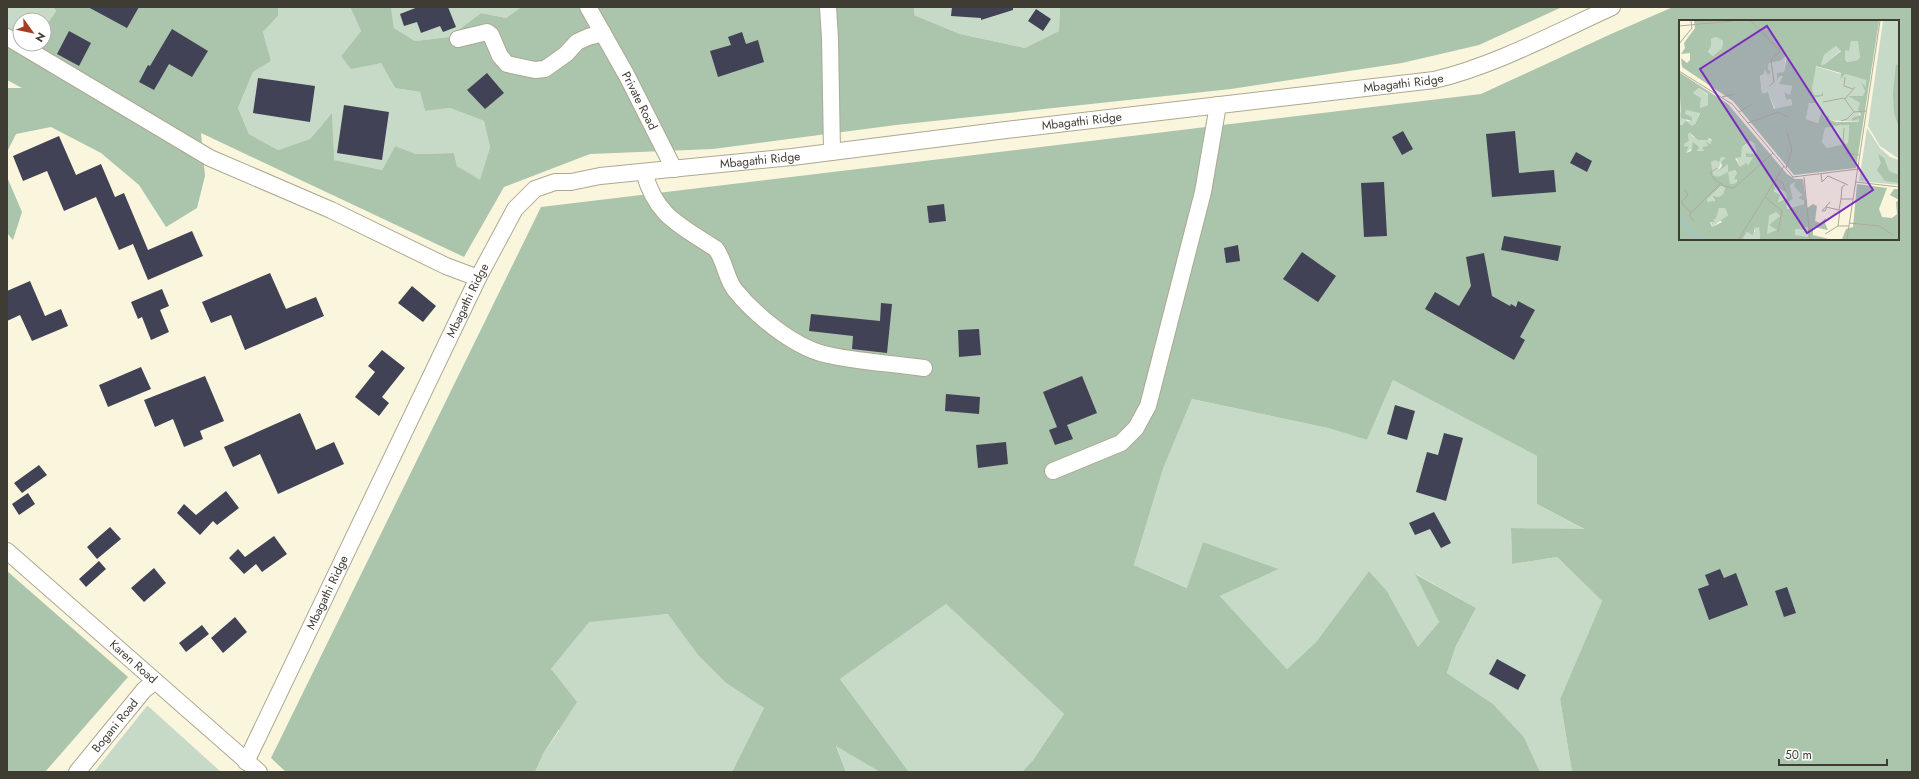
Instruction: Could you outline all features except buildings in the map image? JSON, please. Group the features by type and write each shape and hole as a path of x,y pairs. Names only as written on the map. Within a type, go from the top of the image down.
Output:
{"street":[{"name":"Private Road","path":"588,7 674,169"},
{"path":"828,7 832,152"},
{"name":"Mbagathi Ridge","path":"246,762 478,278 515,209 535,188 555,182 571,182 600,176 832,152 1434,80 1456,75 1480,66 1612,7"},
{"path":"458,39 487,32 491,35 500,56 507,64 535,70 545,69 566,54 577,42 603,33"},
{"path":"7,37 210,158 331,210 446,266 478,278"},
{"path":"1054,471 1121,443 1136,428 1148,406 1203,192 1218,105"},
{"path":"644,172 648,190 657,204 676,223 716,249 734,288 744,300 772,325 796,342 823,353 848,358 924,368"},
{"name":"Karen Road","path":"7,551 259,772"},
{"name":"Bogani Road","path":"77,772 144,690 155,681"}],"green space":[{"path":"7,7 53,7 56,11 52,17 52,12 12,12 12,30 7,28"},
{"path":"53,7 278,7 278,16 263,32 271,61 253,72 238,108 249,134 278,150 310,139 332,113 334,160 382,170 395,146 416,154 454,153 457,166 480,180 490,147 484,121 450,108 425,111 420,92 395,88 381,63 351,69 341,56 361,31 350,7 391,7 394,28 415,41 449,37 481,13 506,18 521,7 914,7 914,15 960,34 1025,48 1059,31 1060,7 1562,7 1479,45 1402,63 1231,89 896,125 713,149 590,154 504,187 464,257 201,133 205,176 197,208 166,227 139,185 101,153 51,127 16,134 7,152 7,88 22,88 7,80 7,28 12,30 12,52 52,52 52,17 56,11"},
{"path":"278,7 350,7 361,31 341,56 381,63 395,88 420,92 425,111 450,108 484,121 490,147 480,181 457,166 454,153 416,154 395,146 382,170 333,160 332,113 310,139 278,150 249,134 238,108 253,72 271,61 263,32 278,16"},
{"path":"391,7 521,7 506,18 481,13 449,37 415,41 394,28"},
{"path":"914,7 1060,7 1059,31 1025,48 960,34 914,15"},
{"path":"1673,7 1912,7 1912,772 1572,772 1560,699 1602,601 1557,557 1512,564 1511,528 1584,529 1537,504 1537,456 1393,380 1367,440 1328,428 1192,399 1163,469 1134,565 1187,588 1203,542 1279,569 1220,596 1287,669 1316,642 1369,571 1387,591 1418,647 1439,622 1415,574 1476,608 1456,646 1447,673 1493,704 1524,737 1540,772 1022,772 1033,760 1064,714 946,604 840,679 909,772 880,772 836,746 846,772 732,772 764,708 726,683 698,655 668,614 589,622 551,669 577,702 543,754 535,772 286,772 271,758 541,207 1481,94"},
{"path":"7,177 22,212 13,240 7,233"},
{"path":"1393,380 1537,456 1537,504 1585,530 1511,528 1512,564 1557,557 1602,601 1560,699 1572,772 1540,772 1524,737 1493,704 1447,673 1456,646 1476,608 1416,574 1439,622 1418,647 1387,591 1369,571 1316,642 1287,669 1220,596 1279,569 1203,542 1188,588 1134,565 1163,469 1192,399 1328,428 1367,440"},
{"path":"7,571 128,677 45,772 7,772"},
{"path":"946,604 1064,714 1033,760 1022,772 909,772 840,679"},
{"path":"669,614 698,655 726,683 764,708 732,772 535,772 543,754 559,731 551,669 589,621"},
{"path":"148,706 221,772 94,772"},
{"path":"836,745 880,772 846,772"}]}
